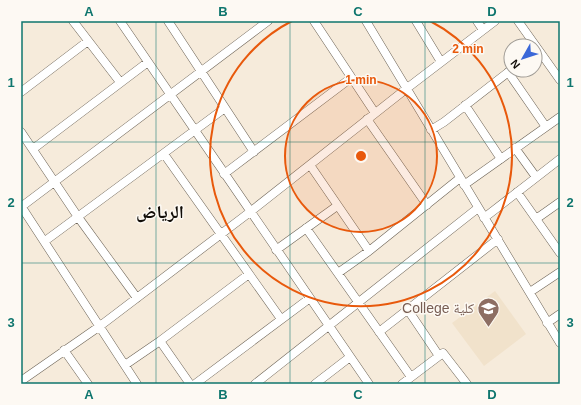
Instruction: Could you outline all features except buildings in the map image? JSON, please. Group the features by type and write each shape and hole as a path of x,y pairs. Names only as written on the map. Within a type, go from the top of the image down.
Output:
{"street":[{"path":"74,21 120,82"},
{"path":"120,21 369,384"},
{"path":"168,21 254,152"},
{"path":"137,384 21,206 268,21"},
{"path":"314,21 375,113"},
{"path":"366,21 560,343"},
{"path":"477,21 483,30"},
{"path":"21,381 100,326 137,298 250,212 406,88 495,21"},
{"path":"518,21 529,38"},
{"path":"419,22 441,62"},
{"path":"21,92 88,40"},
{"path":"543,58 560,80"},
{"path":"33,149 148,62"},
{"path":"431,130 444,122 503,76"},
{"path":"224,174 351,78"},
{"path":"515,78 546,126"},
{"path":"465,105 501,158"},
{"path":"45,241 225,108"},
{"path":"338,273 369,251 427,205 501,158 560,116"},
{"path":"367,119 427,205"},
{"path":"21,132 78,217 137,298"},
{"path":"515,148 536,177"},
{"path":"164,154 281,320"},
{"path":"484,218 560,160"},
{"path":"310,165 369,251"},
{"path":"517,192 560,253"},
{"path":"536,219 560,202"},
{"path":"276,250 337,206"},
{"path":"255,384 478,208"},
{"path":"306,228 411,377"},
{"path":"379,332 498,239"},
{"path":"530,292 560,272"},
{"path":"125,365 160,341 249,274"},
{"path":"196,384 310,298"},
{"path":"408,310 439,356"},
{"path":"547,323 560,314"},
{"path":"160,341 190,384"},
{"path":"64,350 88,384"},
{"path":"402,384 443,353 466,384"},
{"path":"315,384 324,381 350,357"}],"shaded area":[{"name":"College كلية","path":"495,291 526,334 484,366 452,323"}],"place":[{"name":"College كلية","path":"489,328"}],"district":[{"name":"الرياض","path":"160,212"}]}
